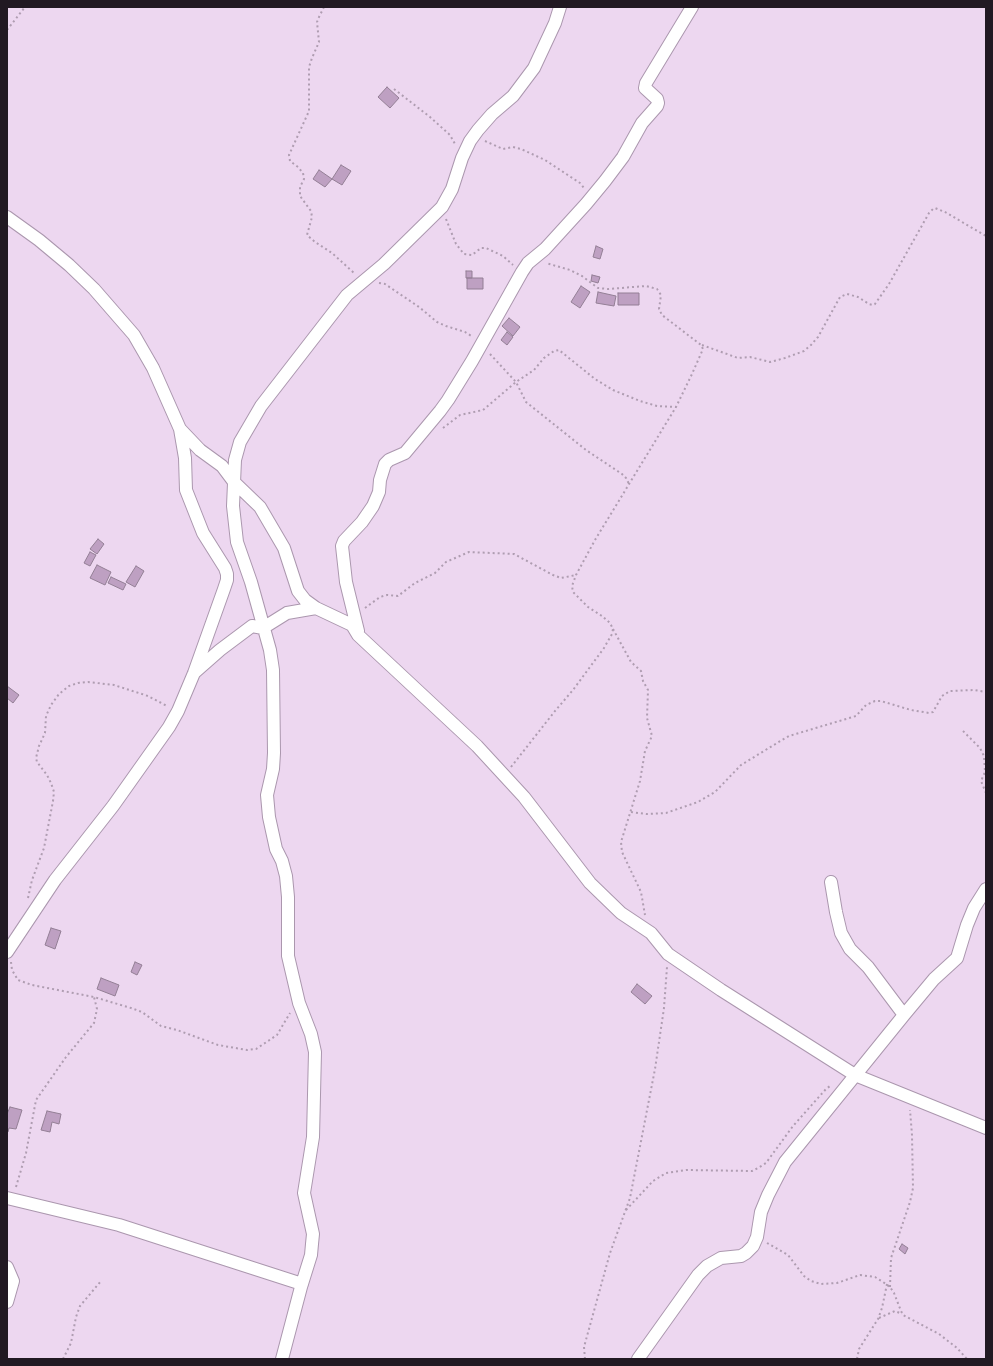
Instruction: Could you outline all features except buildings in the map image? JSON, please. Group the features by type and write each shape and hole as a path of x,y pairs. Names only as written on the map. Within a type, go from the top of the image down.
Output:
{"street":[{"path":"282,1359 311,1255 313,1234 304,1193 312,1136 315,1075 314,1043 299,1003 288,956 288,897 286,876 282,861 276,849 268,809 267,795 273,769 274,753 273,670 270,650 238,542 233,506 235,460 240,442 261,406 346,295 390,258 442,208 452,188 462,158 470,141 492,114 513,96 534,68 555,23 560,7"},
{"path":"358,635 356,620 350,604 346,582 342,550 343,543 362,522 372,506 379,492 380,480 385,464 389,460 405,453 440,411 480,346 522,272 591,197 623,157 642,123 658,103 657,99 646,88 646,83 692,7"},
{"path":"7,217 39,240 69,265 94,289 134,335 143,349 180,429 185,458 186,490 203,533 228,574 224,590 194,673 178,711 169,727 113,806 60,874 8,950"},
{"path":"180,429 200,450 222,466 234,482 260,507 284,548 298,591 304,600 316,608 352,624 358,635 477,746 504,775 524,797 590,883 622,913 651,933 668,954 721,990 855,1075 986,1128"},
{"path":"194,673 220,650 252,626 263,628 288,613 316,608"},
{"path":"831,882 841,933 850,949 868,967 904,1015"},
{"path":"638,1359 698,1275 707,1266 721,1258 741,1256 753,1246 757,1237 761,1212 785,1162 934,979 957,958 969,919 986,889"},
{"path":"10,1198 119,1225 302,1284"},
{"path":"7,1267 13,1281 7,1302"}],"path":[{"path":"7,30 25,7"},
{"path":"324,7 317,22 319,42 309,66 310,111 289,155 290,160 303,173 304,179 300,187 300,196 311,212 312,217 307,235 315,242 332,252 364,281 385,284 420,307 437,322 471,335 516,382 526,402 586,450 622,474 629,484"},
{"path":"394,90 430,117 450,135 462,158"},
{"path":"470,141 487,142 503,149 515,148 545,160 580,183 591,197"},
{"path":"442,208 456,244 464,254 472,256 481,248 486,248 503,256 513,265 518,267 522,272"},
{"path":"534,259 570,270 582,276 598,288 608,289 651,286 659,291 661,295 659,310 662,315 701,345 738,358 750,357 770,362 804,351 811,345 818,337 840,297 847,294 858,297 869,304 875,304 889,284 929,213 933,209 935,208 945,212 986,236"},
{"path":"651,933 644,912 641,892 622,852 621,842 640,781 645,750 652,736 647,718 648,702 646,686 643,681 641,671 631,662 610,623 588,607 573,592 572,586 576,575 595,540 676,407 702,351 701,345"},
{"path":"442,428 460,415 484,410 516,382 534,370 544,358 554,351 559,350 589,374 613,390 657,406 676,407"},
{"path":"356,620 367,605 380,597 387,595 398,596 415,583 435,573 446,562 469,552 514,554 561,578 576,575"},
{"path":"504,775 573,690 604,648 612,634 613,629"},
{"path":"28,919 28,895 44,848 54,792 47,775 37,762 36,755 45,733 46,716 50,705 59,694 69,686 88,682 114,685 130,690 148,696 178,711"},
{"path":"631,812 646,814 666,813 698,802 715,792 741,765 782,740 789,736 856,716 866,705 881,701 929,714 933,712 942,696 950,691 974,690 986,692"},
{"path":"963,731 980,748 984,756 985,772 981,781 986,793"},
{"path":"8,950 12,970 18,980 32,985 94,997 142,1012 160,1026 177,1030 218,1045 247,1050 256,1049 277,1036 292,1009 299,1003"},
{"path":"584,1359 584,1347 610,1253 630,1198 655,1069 664,1008 668,954"},
{"path":"10,1198 26,1153 36,1100 66,1057 94,1023 97,1009 94,997"},
{"path":"626,1211 653,1181 666,1173 686,1170 752,1171 758,1168 766,1163 793,1126 826,1088 832,1086"},
{"path":"890,1287 891,1258 910,1202 913,1188 912,1135 909,1097"},
{"path":"757,1237 788,1255 804,1276 812,1281 821,1284 837,1283 860,1275 875,1277 890,1287 903,1315"},
{"path":"63,1359 71,1343 76,1317 80,1306 101,1281"},
{"path":"857,1359 858,1349 878,1319 887,1284"},
{"path":"878,1319 895,1311 939,1334 957,1348 967,1359"}]}
